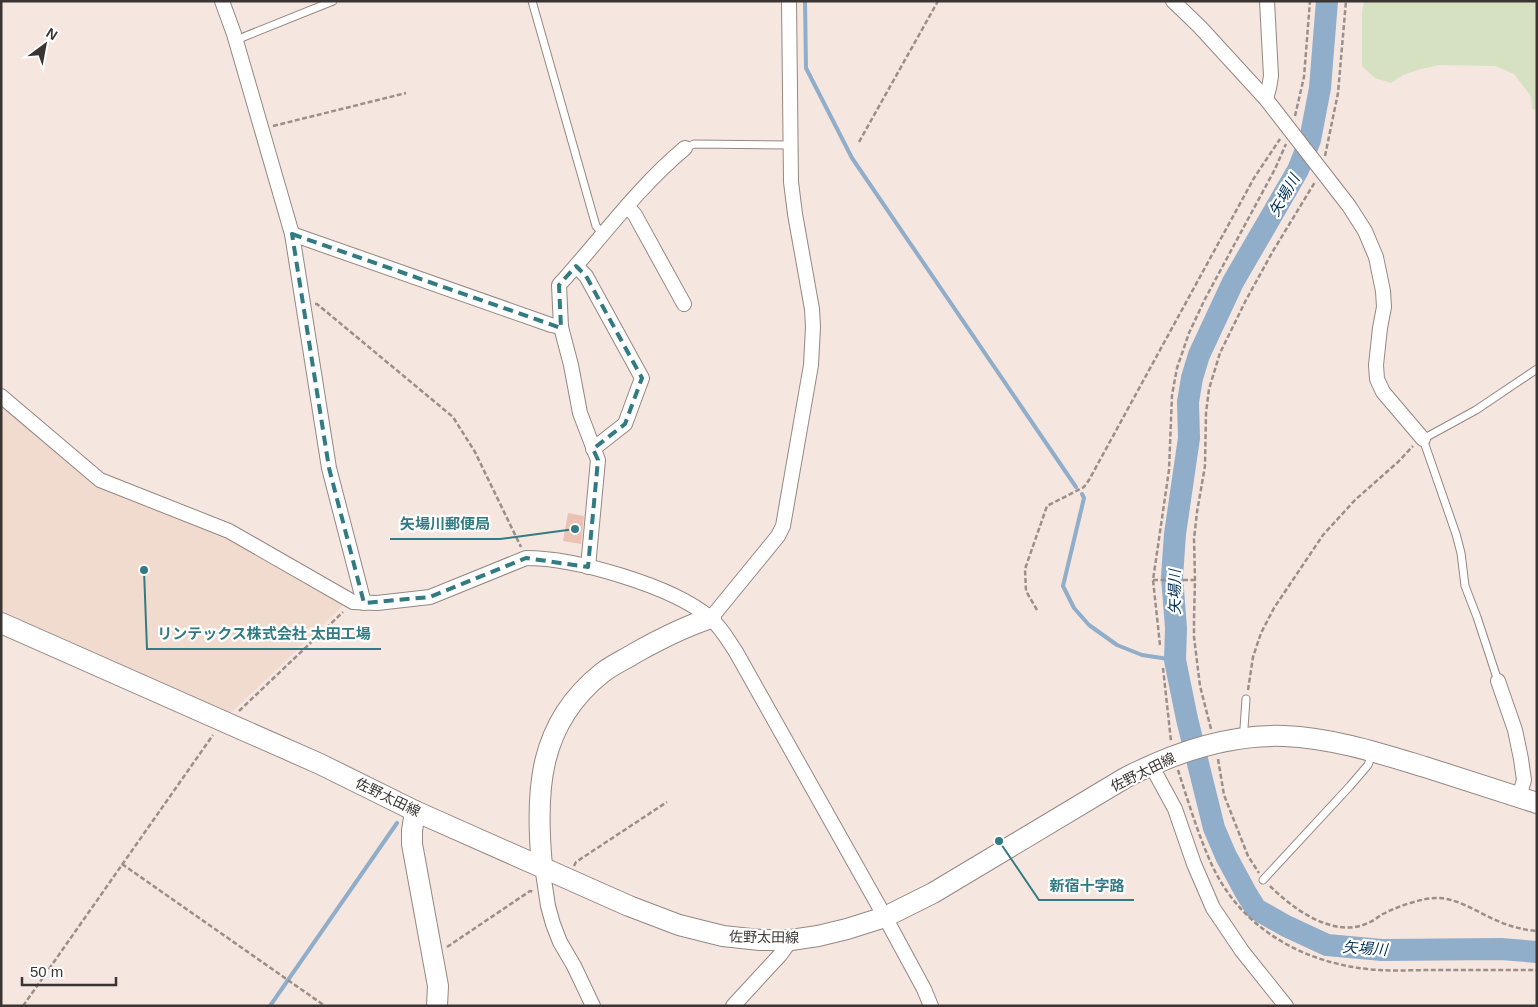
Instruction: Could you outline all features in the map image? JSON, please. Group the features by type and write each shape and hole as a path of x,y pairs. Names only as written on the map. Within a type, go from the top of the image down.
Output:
{"main road":[{"path":"542,866 540,788 542,773 555,731 570,706 583,690 603,672 666,635 711,618"},
{"name":"佐野太田線","path":"1,623 320,764 415,810 570,880 654,916 679,925 723,936 760,940 791,940 840,931 885,917 933,893 1125,778 1176,755 1212,744 1284,736 1312,739 1372,751 1528,800"},
{"path":"415,810 412,844 438,986 437,1006"}],"street":[{"path":"222,1 236,40 292,234 328,468 359,603"},
{"path":"711,618 778,536 783,526 805,401 812,344 812,309 791,182 789,1"},
{"path":"1173,1 1200,27 1266,99 1350,206 1365,231 1376,257 1383,291 1384,307 1376,365 1379,386 1382,392 1423,439"},
{"path":"1266,99 1271,76 1267,1"},
{"path":"588,567 598,460 580,413 571,365 561,327 559,285 627,206 685,148"},
{"path":"627,206 635,215 684,304"},
{"path":"292,234 561,327"},
{"path":"576,266 586,276 642,378 626,424 593,449"},
{"path":"1,396 100,480 229,531 359,603 377,603 430,597 526,558 541,558 588,567 643,583 670,594 711,618 736,652 885,917 924,989 930,1006"},
{"path":"1498,681 1515,730 1528,800"},
{"path":"1151,765 1175,808 1194,864 1214,908 1242,951 1286,1006"},
{"path":"542,866 552,924 593,1006"},
{"path":"734,1006 791,940"}],"lane":[{"path":"236,40 333,1"},
{"path":"532,1 596,226 603,234"},
{"path":"685,148 694,144 790,145"},
{"path":"1498,681 1465,586 1461,553 1456,534 1423,439 1476,410 1537,369"},
{"path":"1245,739 1246,699"},
{"path":"1263,880 1368,765 1372,751"}],"path":[{"path":"859,142 938,1"},
{"path":"1160,645 1154,580 1169,470 1172,394 1177,368 1197,316 1275,169 1292,132 1304,77 1310,1"},
{"path":"1346,1 1338,93 1321,168 1246,300 1220,353 1209,389 1206,413 1205,466 1194,539 1194,619 1197,666 1212,744 1224,795 1248,856 1263,880 1284,900 1303,913 1339,927 1354,928 1394,909 1440,898 1460,903 1511,927 1537,932"},
{"path":"262,129 406,93"},
{"path":"1037,610 1026,591 1025,569 1048,506 1084,487 1089,480 1254,178 1283,134 1292,132"},
{"path":"303,307 317,304 453,417 475,452 526,558"},
{"path":"1246,699 1253,657 1261,633 1274,608 1323,535 1355,500 1398,462 1415,444 1423,439"},
{"path":"1154,580 1195,580"},
{"path":"23,1006 122,864 224,723 359,603"},
{"path":"1163,668 1169,726 1188,800 1211,863 1223,885 1254,922 1290,947 1332,962 1377,970 1537,970"},
{"path":"570,880 576,862 667,802"},
{"path":"122,864 325,1006"},
{"path":"431,953 442,950 530,891 535,892"}],"highlighted area":[{"path":"292,234 561,328 559,285 576,266 586,276 642,378 625,424 593,449 598,460 588,567 526,558 430,597 364,603 329,468"}],"shaded area":[{"path":"1,406 99,487 227,538 347,602 230,714 1,611"}],"green space":[{"path":"1364,1 1537,1 1537,110 1532,109 1531,96 1514,74 1495,66 1440,65 1403,75 1391,83 1375,78 1362,66 1362,12"}],"building":[{"path":"568,513 584,516 581,544 563,541"}],"waterway":[{"path":"805,1 806,68 852,158 1076,487"},
{"name":"矢場川","path":"1327,1 1320,88 1310,140 1298,170 1233,282 1199,355 1192,378 1188,402 1189,438 1175,534 1172,577 1176,628 1175,660 1187,719 1214,828 1226,856 1256,909 1286,926 1327,945 1382,950 1501,949 1537,952"},
{"path":"1082,494 1084,498 1063,586 1074,608 1089,625 1117,645 1142,655 1175,660"},
{"path":"270,1006 397,823"}],"place":[{"name":"矢場川郵便局","path":"575,529"},
{"name":"リンテックス株式会社 太田工場","path":"144,570"},
{"name":"新宿十字路","path":"999,841"}]}
